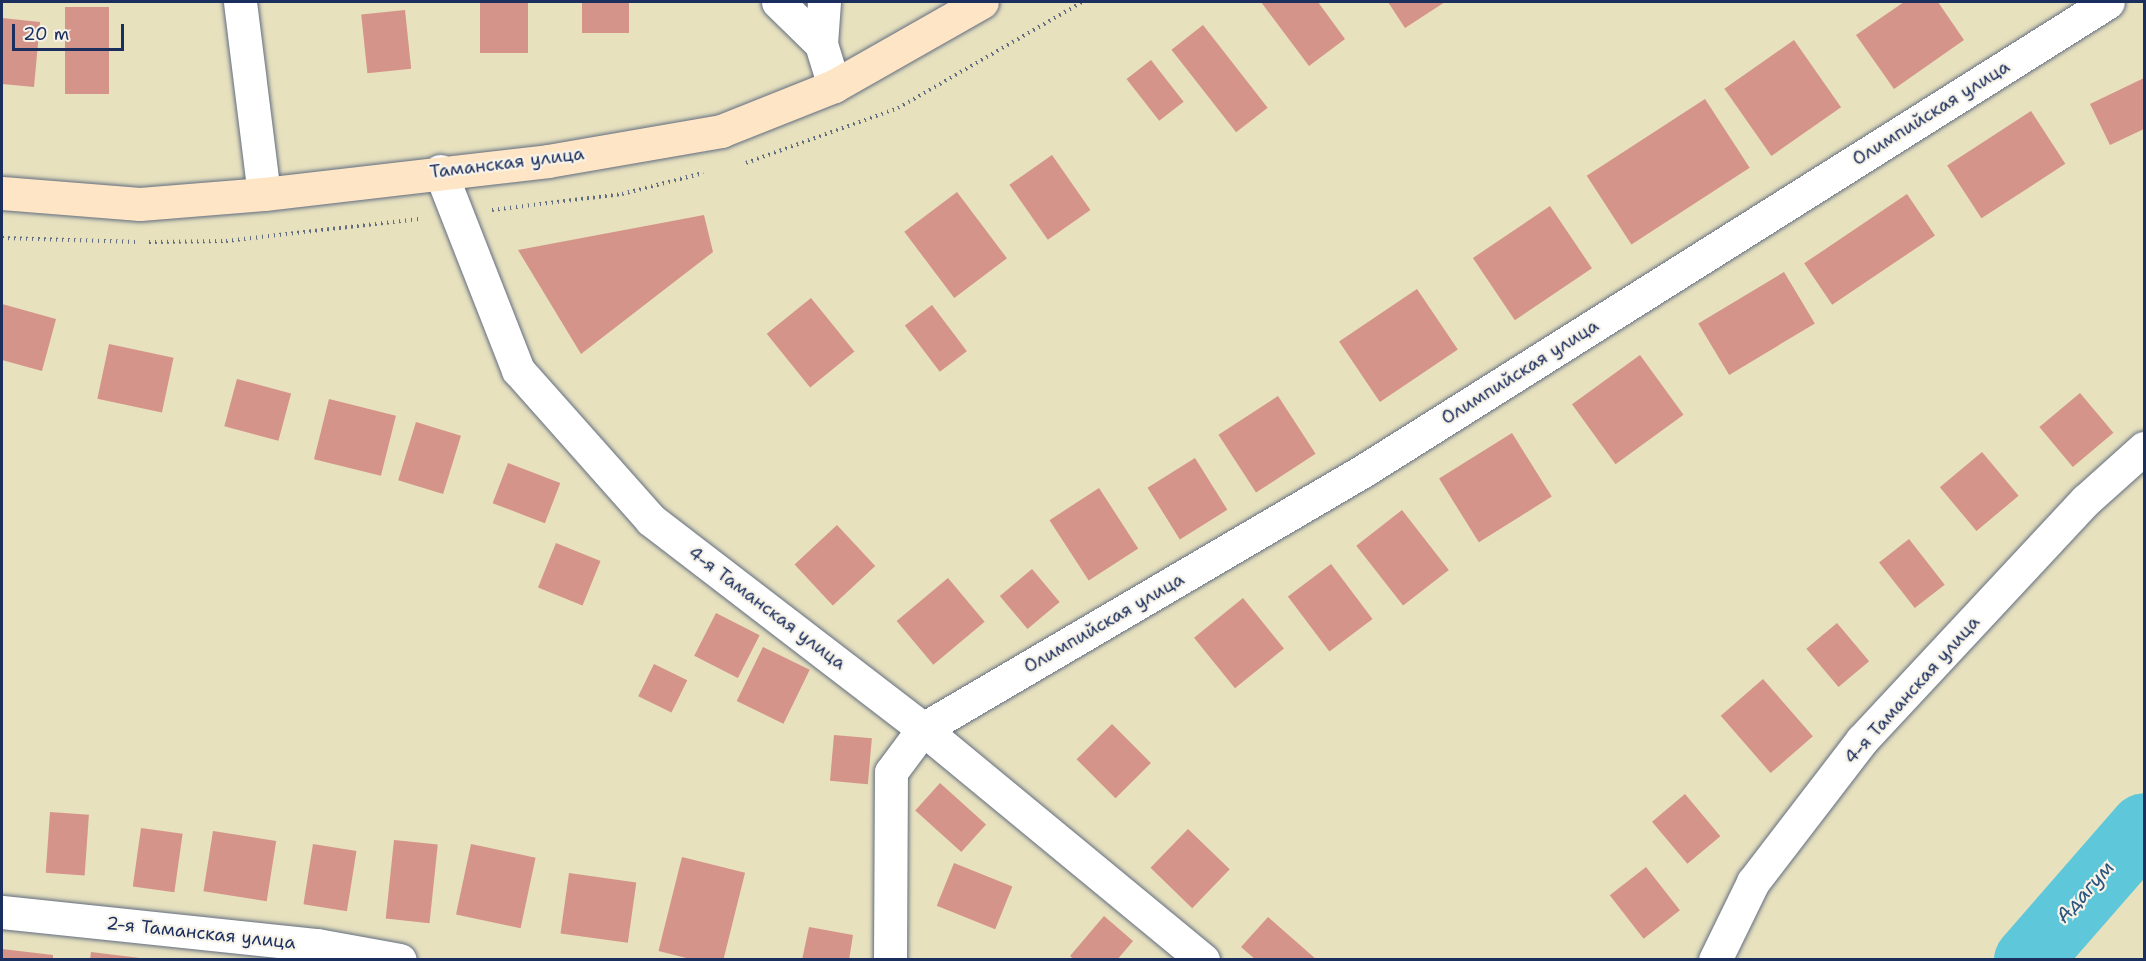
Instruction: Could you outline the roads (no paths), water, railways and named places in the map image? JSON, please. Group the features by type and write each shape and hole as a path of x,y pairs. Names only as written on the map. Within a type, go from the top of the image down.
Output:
{"main road":[{"name":"Таманская улица","path":"2,193 141,204 264,194 440,171 548,161 721,131 834,86 982,2"}],"street":[{"path":"240,2 264,194"},
{"path":"778,2 821,44"},
{"path":"824,2 821,44 834,86"},
{"name":"Олимпийская улица","path":"923,729 1363,471 2108,2"},
{"name":"4-я Таманская улица","path":"440,171 518,370 651,520 923,729 1203,960"},
{"name":"4-я Таманская улица","path":"1715,960 1753,882 1862,740 2086,500 2145,448"},
{"path":"890,960 891,772 923,729"},
{"name":"2-я Таманская улица","path":"2,912 318,945 399,960"}],"waterway":[{"name":"Адагум","path":"2028,960 2144,827"}]}
